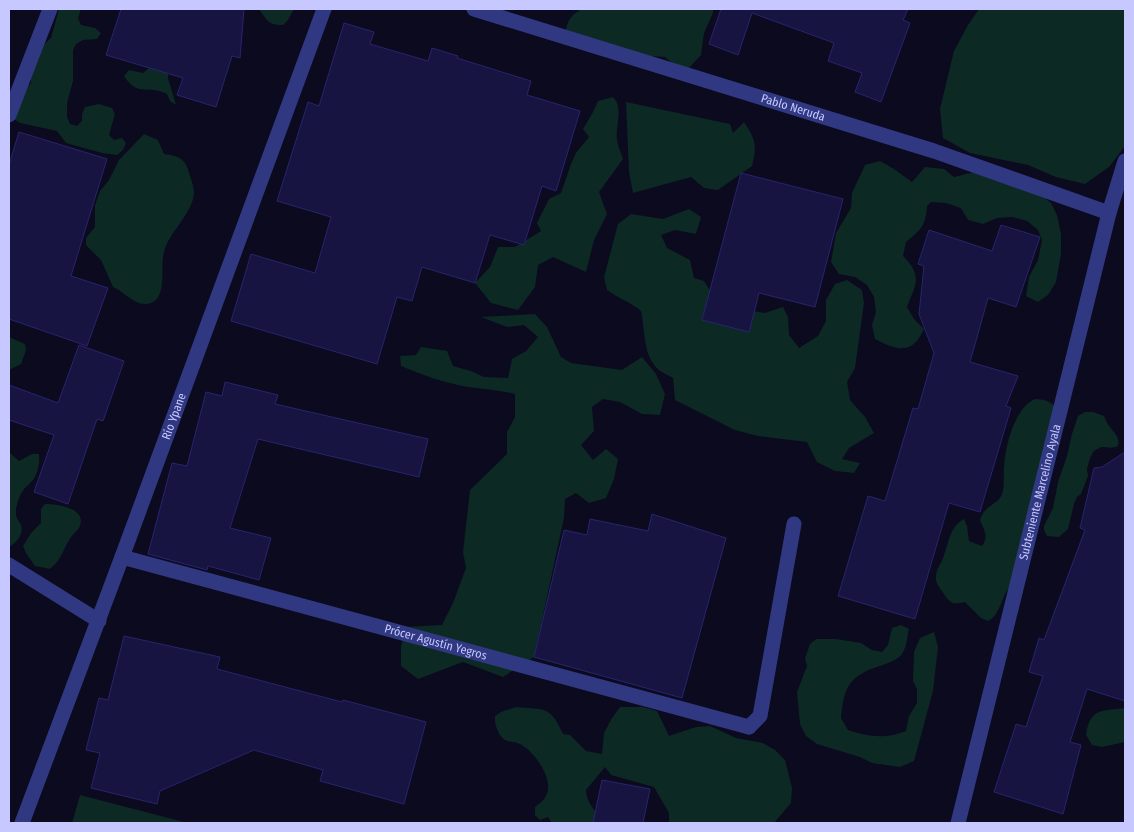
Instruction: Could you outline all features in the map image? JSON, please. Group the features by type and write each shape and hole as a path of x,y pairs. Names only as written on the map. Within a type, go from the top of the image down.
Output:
{"street":[{"path":"9,115 50,9"},
{"name":"Río Ypane","path":"22,823 99,621 324,9"},
{"name":"Pablo Neruda","path":"474,9 934,151 1109,213"},
{"name":"Subteniente Marcelino Ayala","path":"958,823 1109,213 1125,161"},
{"name":"Prócer Agustín Yegros","path":"122,557 749,727 760,716 794,524"},
{"path":"9,565 99,621"}],"green space":[{"path":"59,9 81,9 78,18 81,25 95,28 101,33 97,39 83,40 76,44 73,50 73,81 67,103 67,117 70,124 77,126 82,121 85,107 99,104 112,108 115,114 109,135 114,140 122,138 126,143 123,150 117,155 66,143 57,131 20,123 14,119 31,83 30,68 34,53 51,38"},
{"path":"259,9 294,9 288,20 283,25 279,25 269,22"},
{"path":"582,9 713,9 713,13 704,33 701,55 688,69 671,62 665,57 636,55 566,31 571,18"},
{"path":"979,9 1125,9 1125,146 1109,167 1085,184 1056,177 1028,165 970,153 943,138 940,109 954,51"},
{"path":"168,64 168,78 176,105 170,101 167,94 134,87 124,76 129,70 143,73 149,68"},
{"path":"613,97 619,112 617,140 623,159 599,192 607,214 594,240 586,272 553,257 538,265 535,287 518,310 491,303 475,283 490,267 498,247 515,247 541,231 537,223 549,199 561,193 576,153 589,137 583,129 598,101"},
{"path":"626,102 730,124 733,133 744,122 754,143 755,153 752,166 718,190 704,188 691,177 633,193 629,172"},
{"path":"144,134 158,140 164,154 182,159 188,170 194,194 189,209 164,252 160,293 153,302 147,304 137,302 113,287 101,260 86,245 86,238 95,227 95,205 100,191 109,180 119,160"},
{"path":"880,161 912,182 925,167 944,169 954,177 978,171 1020,178 1051,203 1057,215 1061,234 1061,254 1056,282 1048,295 1038,302 1026,296 1029,277 1038,260 1042,240 1038,230 1027,221 1012,217 997,218 983,224 968,220 961,208 946,203 931,202 927,206 922,227 906,242 903,256 913,269 916,280 907,307 914,319 924,329 915,343 909,347 897,348 875,339 872,325 876,312 874,297 867,285 855,277 839,274 831,262 836,233 851,208 852,193 865,165"},
{"path":"689,209 701,217 696,234 675,230 661,235 667,248 690,260 694,278 704,281 716,300 739,309 765,313 783,307 788,317 789,335 799,348 818,336 826,321 826,300 835,284 847,280 862,290 864,303 855,368 847,382 850,400 865,417 874,433 849,448 842,459 860,463 854,473 835,471 817,462 807,442 758,436 735,430 675,400 673,378 658,369 649,355 641,311 607,290 604,277 618,224 631,214 663,219"},
{"path":"535,314 547,327 561,357 571,363 622,370 642,357 656,374 665,394 660,415 642,414 620,402 603,399 592,407 594,431 581,445 593,460 606,449 618,459 614,479 606,498 589,503 576,493 565,499 564,518 534,657 503,677 463,662 418,679 401,666 401,647 406,627 442,625 453,603 466,568 463,552 470,490 507,454 507,432 515,417 515,394 468,387 417,373 401,366 400,356 416,355 421,347 447,351 453,366 484,377 508,378 512,359 526,351 538,337 524,325 507,327 481,317"},
{"path":"9,337 25,344 26,350 21,364 9,370"},
{"path":"1035,399 1049,402 1061,411 1010,586 996,614 988,621 981,618 965,602 950,602 937,583 936,573 952,531 964,519 969,541 982,546 985,533 980,520 985,511 1002,494 1005,458 1012,428 1022,410"},
{"path":"1085,412 1093,412 1104,416 1118,438 1118,446 1112,448 1101,447 1094,451 1087,469 1088,476 1081,494 1077,497 1074,504 1068,529 1059,537 1047,536 1044,526 1053,508 1058,482 1072,434 1078,416"},
{"path":"9,452 19,461 32,454 39,454 39,457 36,474 22,492 17,506 16,515 22,528 21,535 9,547"},
{"path":"45,504 70,508 80,516 81,521 79,528 70,538 59,559 50,569 35,566 23,546 31,533 41,523 41,509"},
{"path":"901,625 909,629 903,652 893,661 854,679 845,694 841,718 848,730 862,734 884,736 906,731 909,716 917,703 917,689 913,681 914,652 920,638 934,632 938,647 933,691 914,761 900,767 872,763 860,757 817,744 806,736 800,724 797,692 807,666 805,658 810,644 816,639 836,639 861,643 872,650 882,652 888,645 892,628"},
{"path":"516,707 546,711 554,718 563,734 570,735 586,751 602,754 604,733 620,707 643,707 657,711 669,736 696,727 710,726 736,738 763,743 775,750 785,760 792,788 791,803 774,823 669,823 669,813 654,787 611,775 605,767 586,790 590,803 599,815 597,823 552,823 548,817 540,820 535,815 535,807 546,796 548,789 548,782 542,767 526,748 503,738 496,726 495,716"},
{"path":"1125,708 1125,742 1102,747 1092,745 1086,735 1090,720 1094,715 1098,712"},
{"path":"80,795 188,823 72,823"}],"building":[{"path":"121,9 244,9 240,58 232,56 216,107 177,95 183,78 106,55"},
{"path":"721,9 908,9 903,20 910,23 881,102 855,92 862,73 828,61 834,43 752,13 738,55 709,44"},
{"path":"344,23 374,32 370,44 428,61 432,48 458,56 457,58 531,81 527,95 580,111 556,191 542,186 524,245 490,235 475,283 422,267 412,301 397,297 377,364 231,321 251,254 315,273 331,217 277,201 308,102 319,106"},
{"path":"19,132 107,159 71,276 108,288 87,346 9,319 9,165"},
{"path":"741,173 843,199 815,307 759,293 749,332 702,320"},
{"path":"1001,225 1040,237 1016,307 988,298 970,362 1018,376 1006,406 1011,408 980,512 949,503 915,619 838,596 868,496 885,501 913,408 918,409 934,353 919,314 924,266 918,264 929,230 992,251"},
{"path":"79,345 124,361 103,421 97,419 68,504 34,492 54,435 9,420 9,385 58,403"},
{"path":"225,382 278,395 275,404 428,439 419,477 258,439 230,528 271,538 259,580 208,566 207,570 148,554 172,463 187,466 206,392 222,396"},
{"path":"1125,452 1125,701 1087,689 1070,742 1081,745 1063,814 994,792 1016,724 1026,727 1043,676 1029,672 1039,638 1044,640 1085,530 1080,528 1094,468 1102,467"},
{"path":"652,514 726,538 682,698 534,657 564,530 587,535 590,519 648,531"},
{"path":"124,636 220,657 217,669 426,722 404,804 320,781 323,770 254,750 160,791 157,804 91,788 100,753 86,750 99,698 108,700"},
{"path":"602,780 650,789 643,823 593,823"}]}
